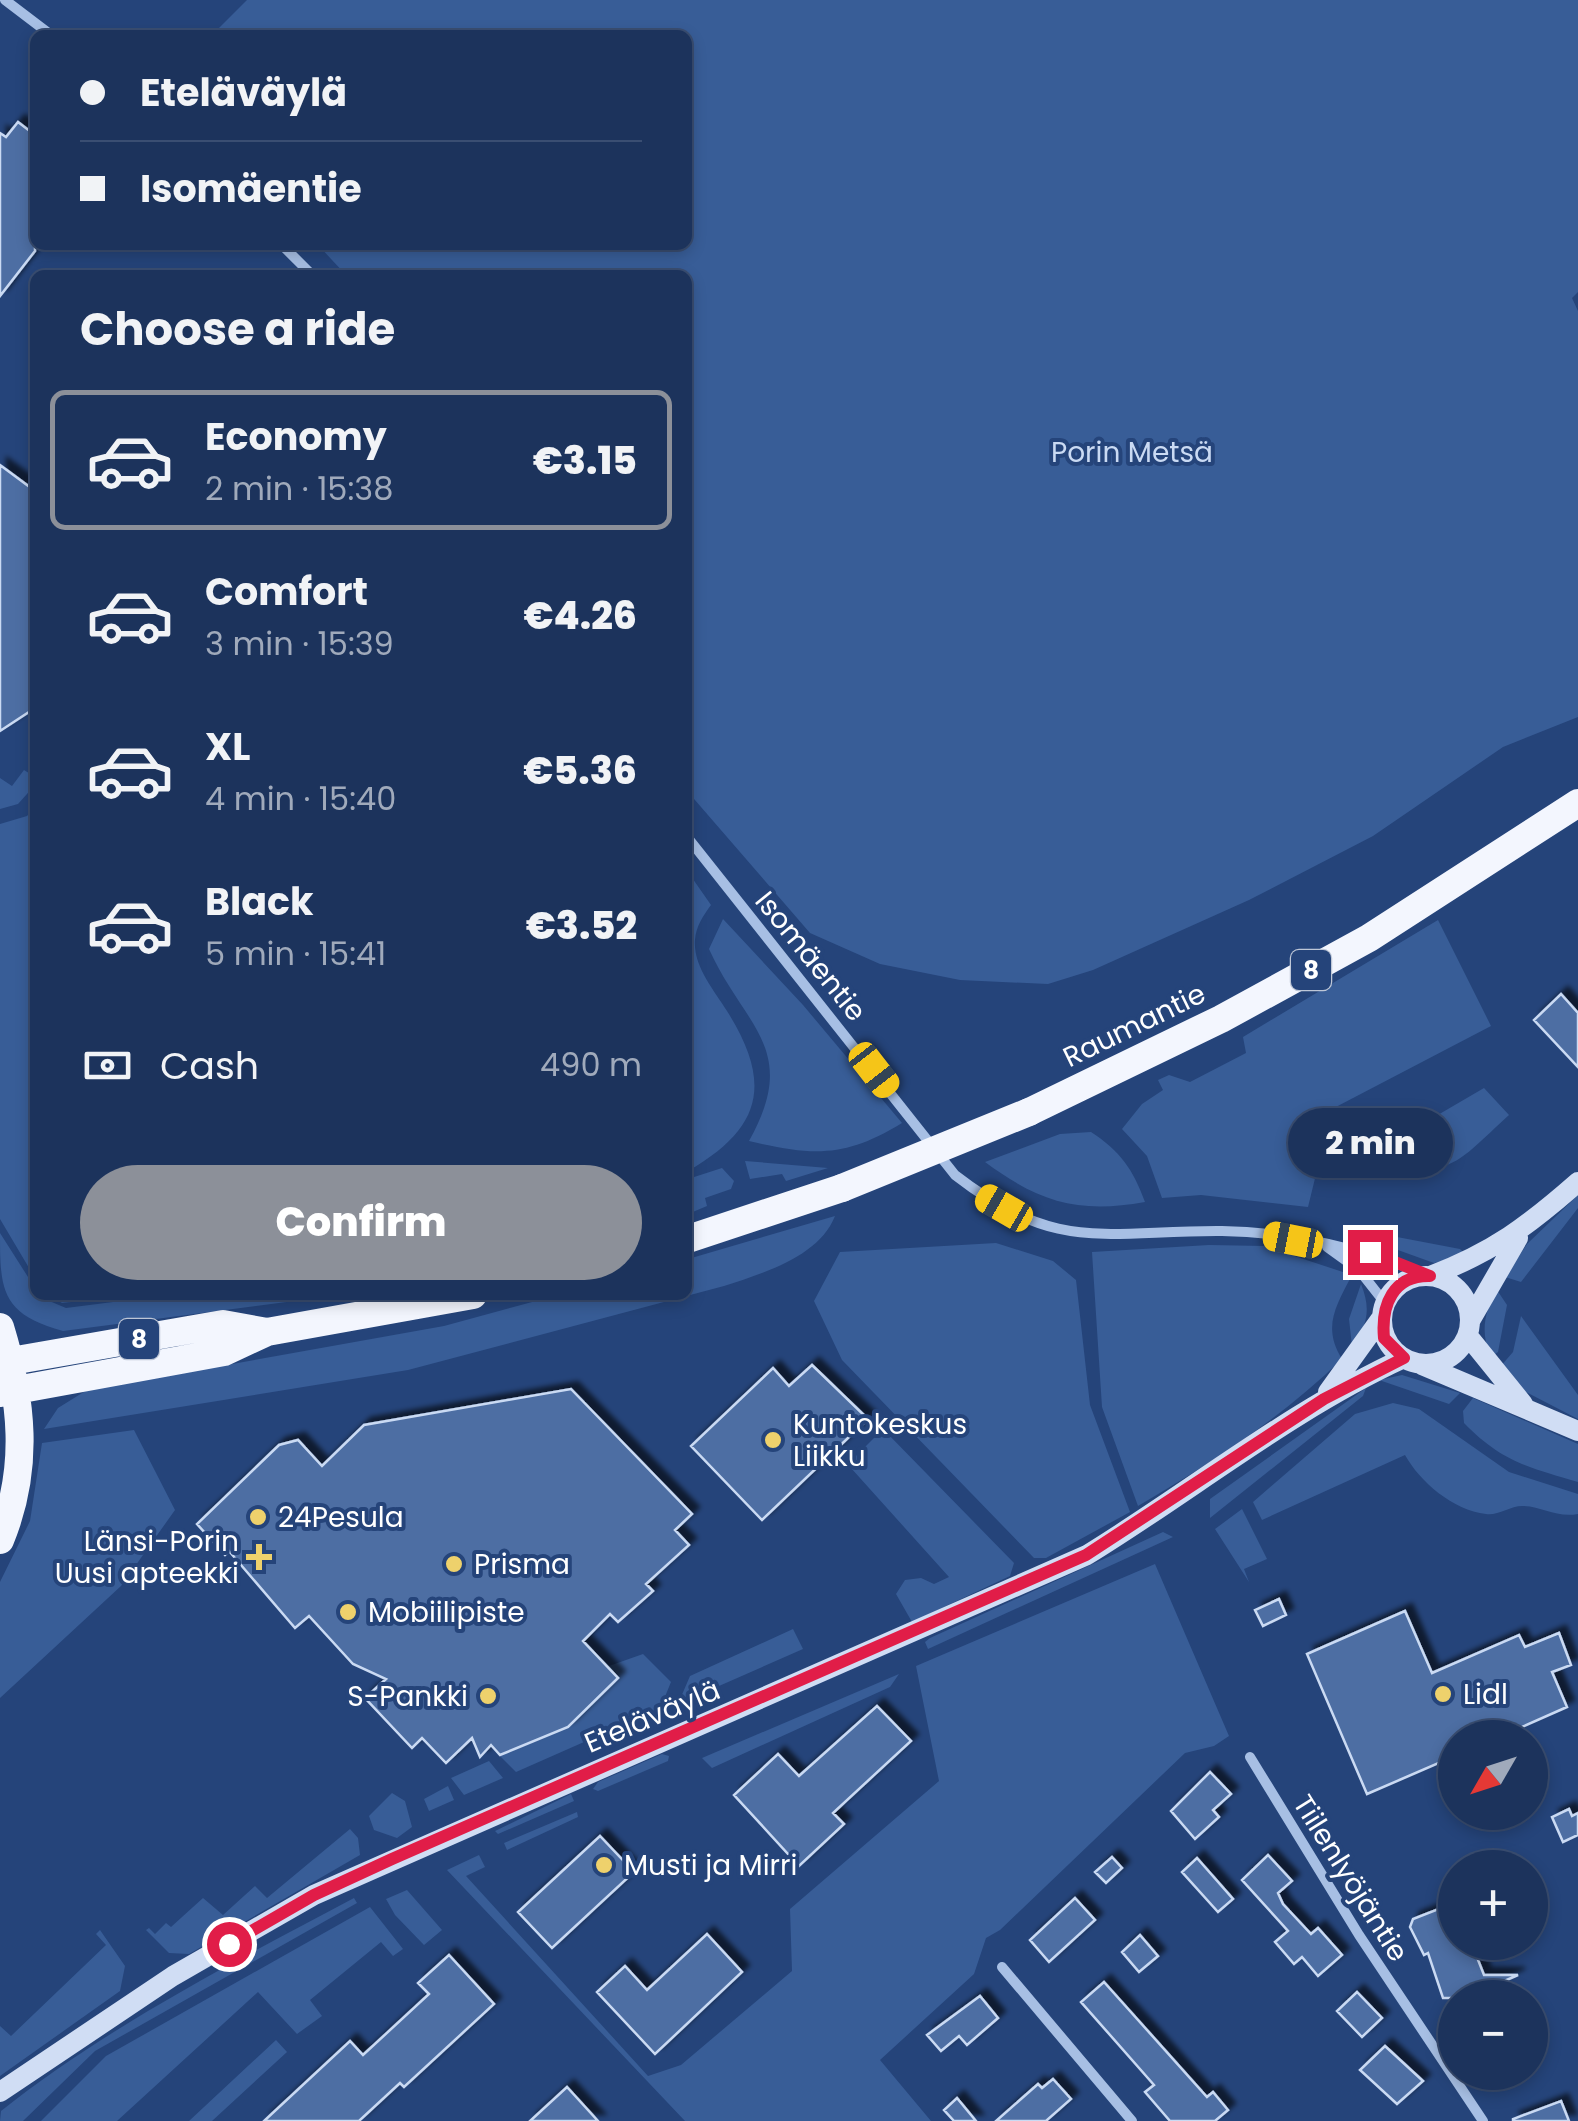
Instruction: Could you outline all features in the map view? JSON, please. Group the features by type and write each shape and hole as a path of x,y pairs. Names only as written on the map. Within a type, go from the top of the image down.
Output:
{"highway":[{"name":"Raumantie","path":"692,1238 842,1188 1029,1112 1220,1020 1369,938 1578,803"},
{"name":"8","path":"9,1392 224,1352 267,1332 445,1300"},
{"name":"8","path":"5,1363 223,1324 267,1332"},
{"path":"0,1326 9,1392 24,1437 0,1540"}],"main road":[{"path":"1430,1276 1479,1257 1522,1232 1578,1182"},
{"path":"1412,1361 1436,1364 1454,1355 1522,1232"},
{"path":"1525,1406 1469,1328 1461,1293 1448,1279 1416,1275 1399,1285 1383,1310 1384,1338 1412,1361 1578,1431"},
{"name":"Eteläväylä","path":"1324,1399 1383,1310"},
{"name":"Eteläväylä","path":"1,2093 173,1976 314,1895 1086,1555 1324,1399 1412,1361"}],"street":[{"path":"5,0 44,30"},
{"path":"287,250 307,270"},
{"name":"Isomäentie","path":"692,843 955,1175 981,1195 1026,1221 1060,1232 1124,1237 1259,1233 1370,1252 1430,1276"},
{"name":"Isomäentie","path":"1327,1246 1360,1270 1383,1310"},
{"name":"Tiilenlyöjäntie","path":"1250,1757 1359,1935 1482,2121"},
{"path":"1002,1967 1132,2121"}],"green space":[{"name":"Porin Metsä","path":"247,0 1578,0 1578,292 1572,298 1578,311 1578,717 1503,747 1373,836 1249,900 1093,970 1048,984 960,980 880,964 810,933 692,797 692,270 341,270 323,250 692,250 692,30 217,30"},
{"path":"24,770 30,774 30,791 18,804 0,809 0,778 12,786"},
{"path":"30,813 30,1270 0,1219 0,824"},
{"path":"692,878 711,905 697,930 697,959 742,1037 754,1082 745,1121 713,1155 692,1168"},
{"path":"723,919 803,1005 902,1123 863,1143 828,1151 749,1141 764,1109 770,1083 768,1060 762,1039 709,949"},
{"path":"1438,920 1491,1026 1332,1109 1308,1207 1201,1195 1162,1198 1147,1156 1122,1129 1142,1104 1163,1090 1158,1080 1169,1075 1190,1082 1246,1053 1243,1037"},
{"path":"1484,1088 1509,1115 1460,1158 1434,1167 1371,1154"},
{"path":"1091,1132 1124,1162 1145,1202 1099,1206 1060,1202 1023,1187 985,1162 1060,1134"},
{"path":"745,1161 828,1168 786,1181 782,1174 750,1179"},
{"path":"722,1168 734,1181 731,1189 705,1198 707,1206 692,1212 692,1178"},
{"path":"1578,1195 1578,1208 1521,1282 1505,1277 1527,1244"},
{"path":"835,1216 816,1242 788,1262 692,1295 692,1258"},
{"path":"0,1233 30,1280 30,1300 47,1300 66,1308 129,1300 302,1300 63,1331 27,1317 16,1308 8,1297 1,1270"},
{"path":"1397,1237 1460,1249 1466,1255 1434,1263 1384,1245"},
{"path":"996,1243 1053,1261 1076,1280 1090,1405 1130,1512 1046,1558 1034,1558 842,1360 814,1301 840,1252"},
{"path":"1264,1246 1352,1275 1332,1327 1342,1359 1245,1438 1138,1506 1102,1407 1092,1252"},
{"path":"1361,1284 1366,1316 1352,1346 1349,1319"},
{"path":"1497,1290 1507,1305 1498,1352 1491,1357 1485,1323"},
{"path":"540,1300 671,1300 408,1370 44,1429 58,1408 87,1390 444,1326"},
{"path":"1521,1316 1578,1395 1578,1419 1526,1392 1500,1367 1513,1352"},
{"path":"1402,1375 1460,1393 1449,1404 1379,1380"},
{"path":"1366,1388 1363,1396 1210,1518 1210,1499"},
{"path":"1473,1398 1578,1444 1578,1482 1530,1467 1491,1447 1464,1423 1463,1411"},
{"path":"1393,1403 1419,1409 1509,1472 1578,1494 1578,1514 1563,1515 1524,1506 1491,1514 1462,1507 1419,1475 1405,1455 1262,1520 1253,1502 1355,1414"},
{"path":"883,1429 1014,1563 1010,1576 912,1622 896,1594 905,1580 921,1578 934,1584 949,1577 851,1468 849,1463"},
{"path":"134,1430 175,1510 121,1586 0,1698 0,1582 30,1521 42,1443"},
{"path":"1242,1509 1267,1559 1244,1569 1249,1582 1215,1529"},
{"path":"1163,1532 1173,1537 928,1649 925,1642 930,1638"},
{"path":"1155,1564 1229,1736 1214,1746 1185,1753 1000,1930 986,1938 974,1974 880,2060 931,2121 685,2121 447,1870 479,1855 485,1867 466,1876 648,2076 681,2065 792,1971 790,1909 939,1781 916,1666"},
{"path":"793,1629 803,1649 678,1704 690,1676"},
{"path":"643,1654 671,1682 662,1704 652,1712 516,1772 500,1756 568,1727 618,1679 609,1666"},
{"path":"899,1674 890,1687 712,1768 702,1758"},
{"path":"662,1754 669,1756 668,1761 598,1791 593,1789 598,1782"},
{"path":"489,1761 503,1778 464,1795 451,1778"},
{"path":"448,1786 454,1800 429,1811 424,1799"},
{"path":"392,1793 405,1801 412,1827 397,1838 374,1830 369,1816"},
{"path":"571,1794 574,1801 498,1834 495,1831"},
{"path":"577,1812 578,1817 507,1850 504,1843"},
{"path":"350,1829 358,1838 360,1855 189,1954 169,1953 146,1930 149,1928 155,1934 166,1923 171,1927 203,1898 223,1915 255,1886 267,1898"},
{"path":"407,1890 442,1930 424,1945 395,1915 386,1899"},
{"path":"354,1898 357,1903 95,2051 23,2121 0,2121 1,2111 128,2023"},
{"path":"370,1907 403,1949 393,1956 381,1942 310,2000 322,2016 297,2034 258,1992 117,2121 41,2121 106,2056"},
{"path":"100,1930 125,1966 120,1991 0,2076 0,2026 11,2036 106,1945 96,1934"},
{"path":"276,2040 287,2052 212,2121 189,2121"}],"building":[{"path":"18,122 30,131 30,250 35,251 0,296 0,133 6,137"},
{"path":"0,465 30,487 30,711 0,731"},
{"path":"1561,994 1578,1013 1578,1067 1534,1020"},
{"path":"812,1365 868,1419 762,1520 691,1446 773,1368 789,1386"},
{"name":"Prisma","path":"571,1389 692,1514 675,1530 689,1545 646,1584 653,1591 618,1622 610,1614 583,1641 618,1678 568,1727 500,1755 491,1745 480,1757 472,1738 446,1763 422,1738 412,1748 365,1698 386,1679 353,1664 309,1616 295,1628 229,1551 225,1555 197,1524 279,1445 298,1440 322,1466 364,1425"},
{"path":"1279,1599 1286,1615 1263,1626 1255,1610"},
{"name":"Lidl","path":"1405,1611 1432,1673 1519,1635 1525,1647 1559,1633 1571,1665 1552,1672 1567,1707 1538,1720 1438,1720 1438,1763 1367,1794 1307,1654"},
{"path":"877,1706 911,1741 833,1813 844,1824 799,1866 734,1795 778,1754 799,1776"},
{"path":"1210,1772 1231,1794 1213,1810 1219,1817 1195,1839 1171,1811"},
{"path":"1569,1809 1572,1816 1578,1813 1578,1835 1563,1842 1552,1817"},
{"path":"600,1836 634,1872 552,1948 518,1912"},
{"path":"1268,1855 1292,1881 1278,1893 1283,1904 1311,1934 1318,1928 1342,1955 1318,1976 1302,1957 1294,1964 1275,1942 1288,1931 1242,1880"},
{"path":"1112,1857 1122,1868 1106,1883 1095,1872"},
{"path":"1197,1858 1233,1899 1218,1912 1182,1872"},
{"path":"1075,1898 1095,1920 1049,1962 1030,1940"},
{"path":"1438,1909 1438,1960 1478,1960 1484,1975 1518,1975 1507,1980 1438,1983 1428,1953 1424,1955 1410,1927 1413,1919"},
{"path":"707,1934 742,1972 655,2054 597,1992 625,1966 647,1990"},
{"path":"1140,1935 1158,1956 1139,1972 1122,1952"},
{"path":"449,1955 494,2004 404,2087 400,2083 359,2121 264,2121 350,2041 363,2055 429,1994 418,1983"},
{"path":"1104,1982 1207,2097 1213,2092 1228,2110 1215,2121 1170,2121 1145,2092 1154,2085 1081,2002"},
{"path":"1357,1992 1382,2018 1362,2037 1337,2011"},
{"path":"980,1996 998,2018 967,2045 959,2036 941,2051 927,2035"},
{"path":"1385,2046 1423,2081 1397,2104 1360,2070"},
{"path":"1053,2079 1071,2099 1046,2121 996,2121 1038,2084 1042,2088"},
{"path":"567,2087 598,2121 530,2121"},
{"path":"957,2098 976,2121 954,2121 944,2110"},
{"path":"1561,2101 1569,2121 1513,2121 1513,2119"}],"place":[{"name":"Kuntokeskus Liikku","path":"773,1440"},
{"name":"24Pesula","path":"258,1517"},
{"name":"Länsi-Porin Uusi apteekki","path":"259,1557"},
{"name":"Prisma","path":"454,1564"},
{"name":"Mobiilipiste","path":"348,1612"},
{"name":"Lidl","path":"1443,1694"},
{"name":"S-Pankki","path":"488,1696"},
{"name":"Musti ja Mirri","path":"604,1865"}],"route":[{"path":"229,1944 314,1895 392,1859 1086,1555 1178,1499 1324,1399 1404,1358 1384,1338 1385,1303 1399,1285 1416,1275 1430,1276 1370,1252"}]}
